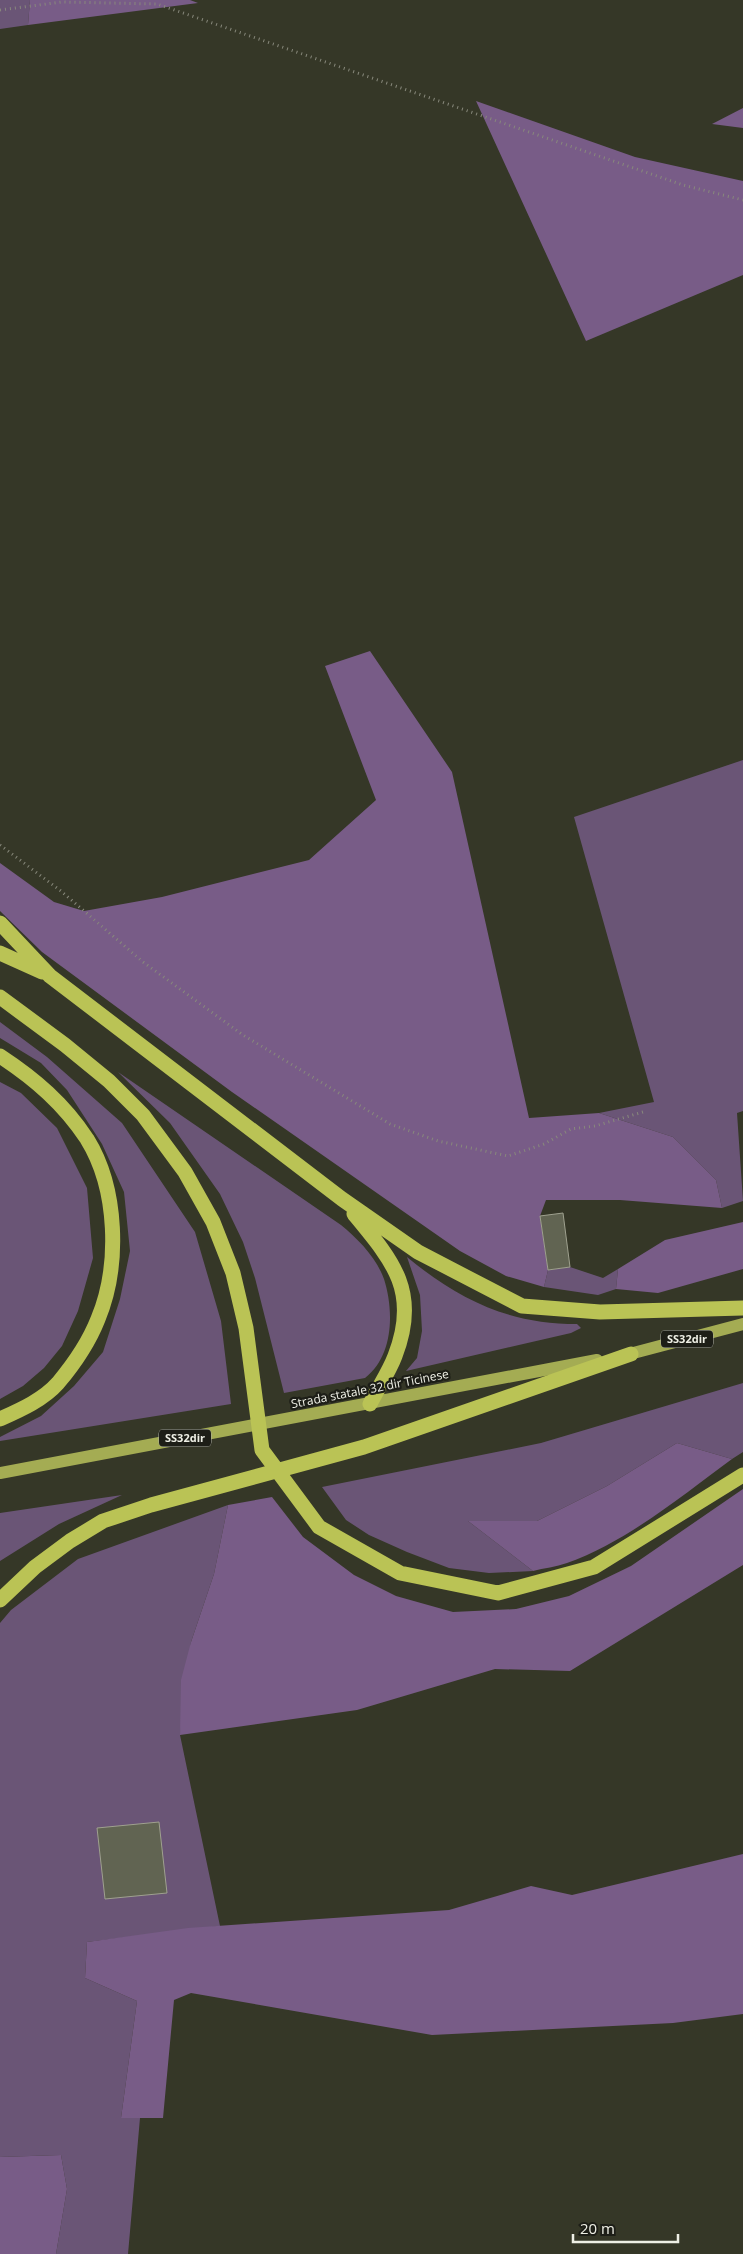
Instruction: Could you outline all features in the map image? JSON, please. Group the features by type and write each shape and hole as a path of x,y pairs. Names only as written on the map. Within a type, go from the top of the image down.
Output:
{"highway":[{"path":"0,923 50,976 342,1199 418,1252 522,1306 600,1312 743,1308"},
{"path":"0,952 50,976"},
{"path":"0,998 65,1045 109,1080 143,1115 185,1172 213,1222 233,1273 246,1328 262,1450 319,1527 400,1572 498,1593 594,1567 743,1475"},
{"path":"0,1056 28,1075 57,1100 88,1140 104,1177 114,1227 107,1286 99,1318 86,1344 56,1384 30,1405 0,1419"},
{"path":"342,1199 395,1268 405,1299 404,1325 395,1357 370,1404"},
{"path":"0,1600 35,1567 70,1541 103,1522 151,1505 364,1447 631,1354"}],"main road":[{"name":"Strada statale 32 dir Ticinese","path":"0,1472 631,1354 743,1324"}],"path":[{"path":"0,10 62,1 156,4 682,185 743,200"},
{"path":"0,845 61,891 143,962 243,1035 390,1124 438,1142 508,1156 544,1144 571,1129 595,1126 643,1112"}],"shaded area":[{"path":"0,0 30,0 28,25 0,29"},
{"path":"30,0 190,0 198,3 28,25"},
{"path":"476,101 635,157 743,181 743,275 586,341"},
{"path":"743,108 743,128 712,124"},
{"path":"370,651 452,772 529,1118 599,1113 673,1137 716,1180 722,1208 620,1200 546,1200 540,1216 548,1270 544,1287 506,1276 460,1251 232,1092 42,952 0,911 0,863 54,902 84,911 162,897 309,860 376,800 325,666"},
{"path":"743,760 743,1111 737,1113 743,1201 722,1208 716,1180 673,1137 599,1113 654,1102 574,817"},
{"path":"0,1022 47,1057 122,1123 195,1232 221,1321 231,1404 0,1441 0,1437 41,1416 74,1386 103,1352 120,1299 130,1251 124,1192 102,1144 67,1090 41,1063 0,1038"},
{"path":"118,1072 341,1225 366,1249 381,1271 384,1279 390,1318 389,1332 382,1358 375,1369 365,1378 284,1393 255,1278 243,1242 220,1194 170,1123"},
{"path":"0,1082 21,1093 57,1128 87,1188 93,1258 78,1311 62,1346 44,1368 23,1386 0,1399"},
{"path":"743,1222 743,1269 658,1293 616,1289 618,1269 665,1240"},
{"path":"407,1257 446,1286 486,1307 529,1320 577,1324 581,1328 571,1333 406,1371 417,1358 422,1331 420,1295"},
{"path":"570,1267 603,1278 618,1269 616,1289 598,1295 544,1287 548,1270"},
{"path":"743,1383 743,1452 732,1459 677,1443 607,1486 537,1521 468,1521 533,1571 489,1573 449,1568 407,1552 369,1535 346,1520 322,1487 541,1443"},
{"path":"677,1443 732,1459 632,1531 589,1554 559,1566 533,1571 468,1521 537,1521 607,1486"},
{"path":"743,1489 743,1565 570,1671 495,1669 357,1710 180,1735 181,1680 191,1642 214,1574 228,1505 272,1497 303,1537 354,1575 396,1596 453,1612 516,1609 569,1596 631,1566"},
{"path":"122,1495 59,1524 0,1561 0,1513"},
{"path":"228,1505 214,1574 191,1642 180,1735 220,1926 87,1942 85,1978 137,2001 121,2118 140,2118 128,2254 56,2254 67,2189 61,2155 0,2157 0,1623 11,1610 78,1559"},
{"path":"743,1854 743,2014 673,2023 432,2035 191,1993 174,2000 163,2118 121,2118 137,2001 85,1978 87,1942 188,1928 449,1910 531,1886 572,1895"},
{"path":"61,2155 67,2189 56,2254 0,2254 0,2157"}],"building":[{"path":"563,1213 570,1267 548,1270 540,1216"},
{"path":"159,1822 167,1893 105,1899 97,1828"}]}
